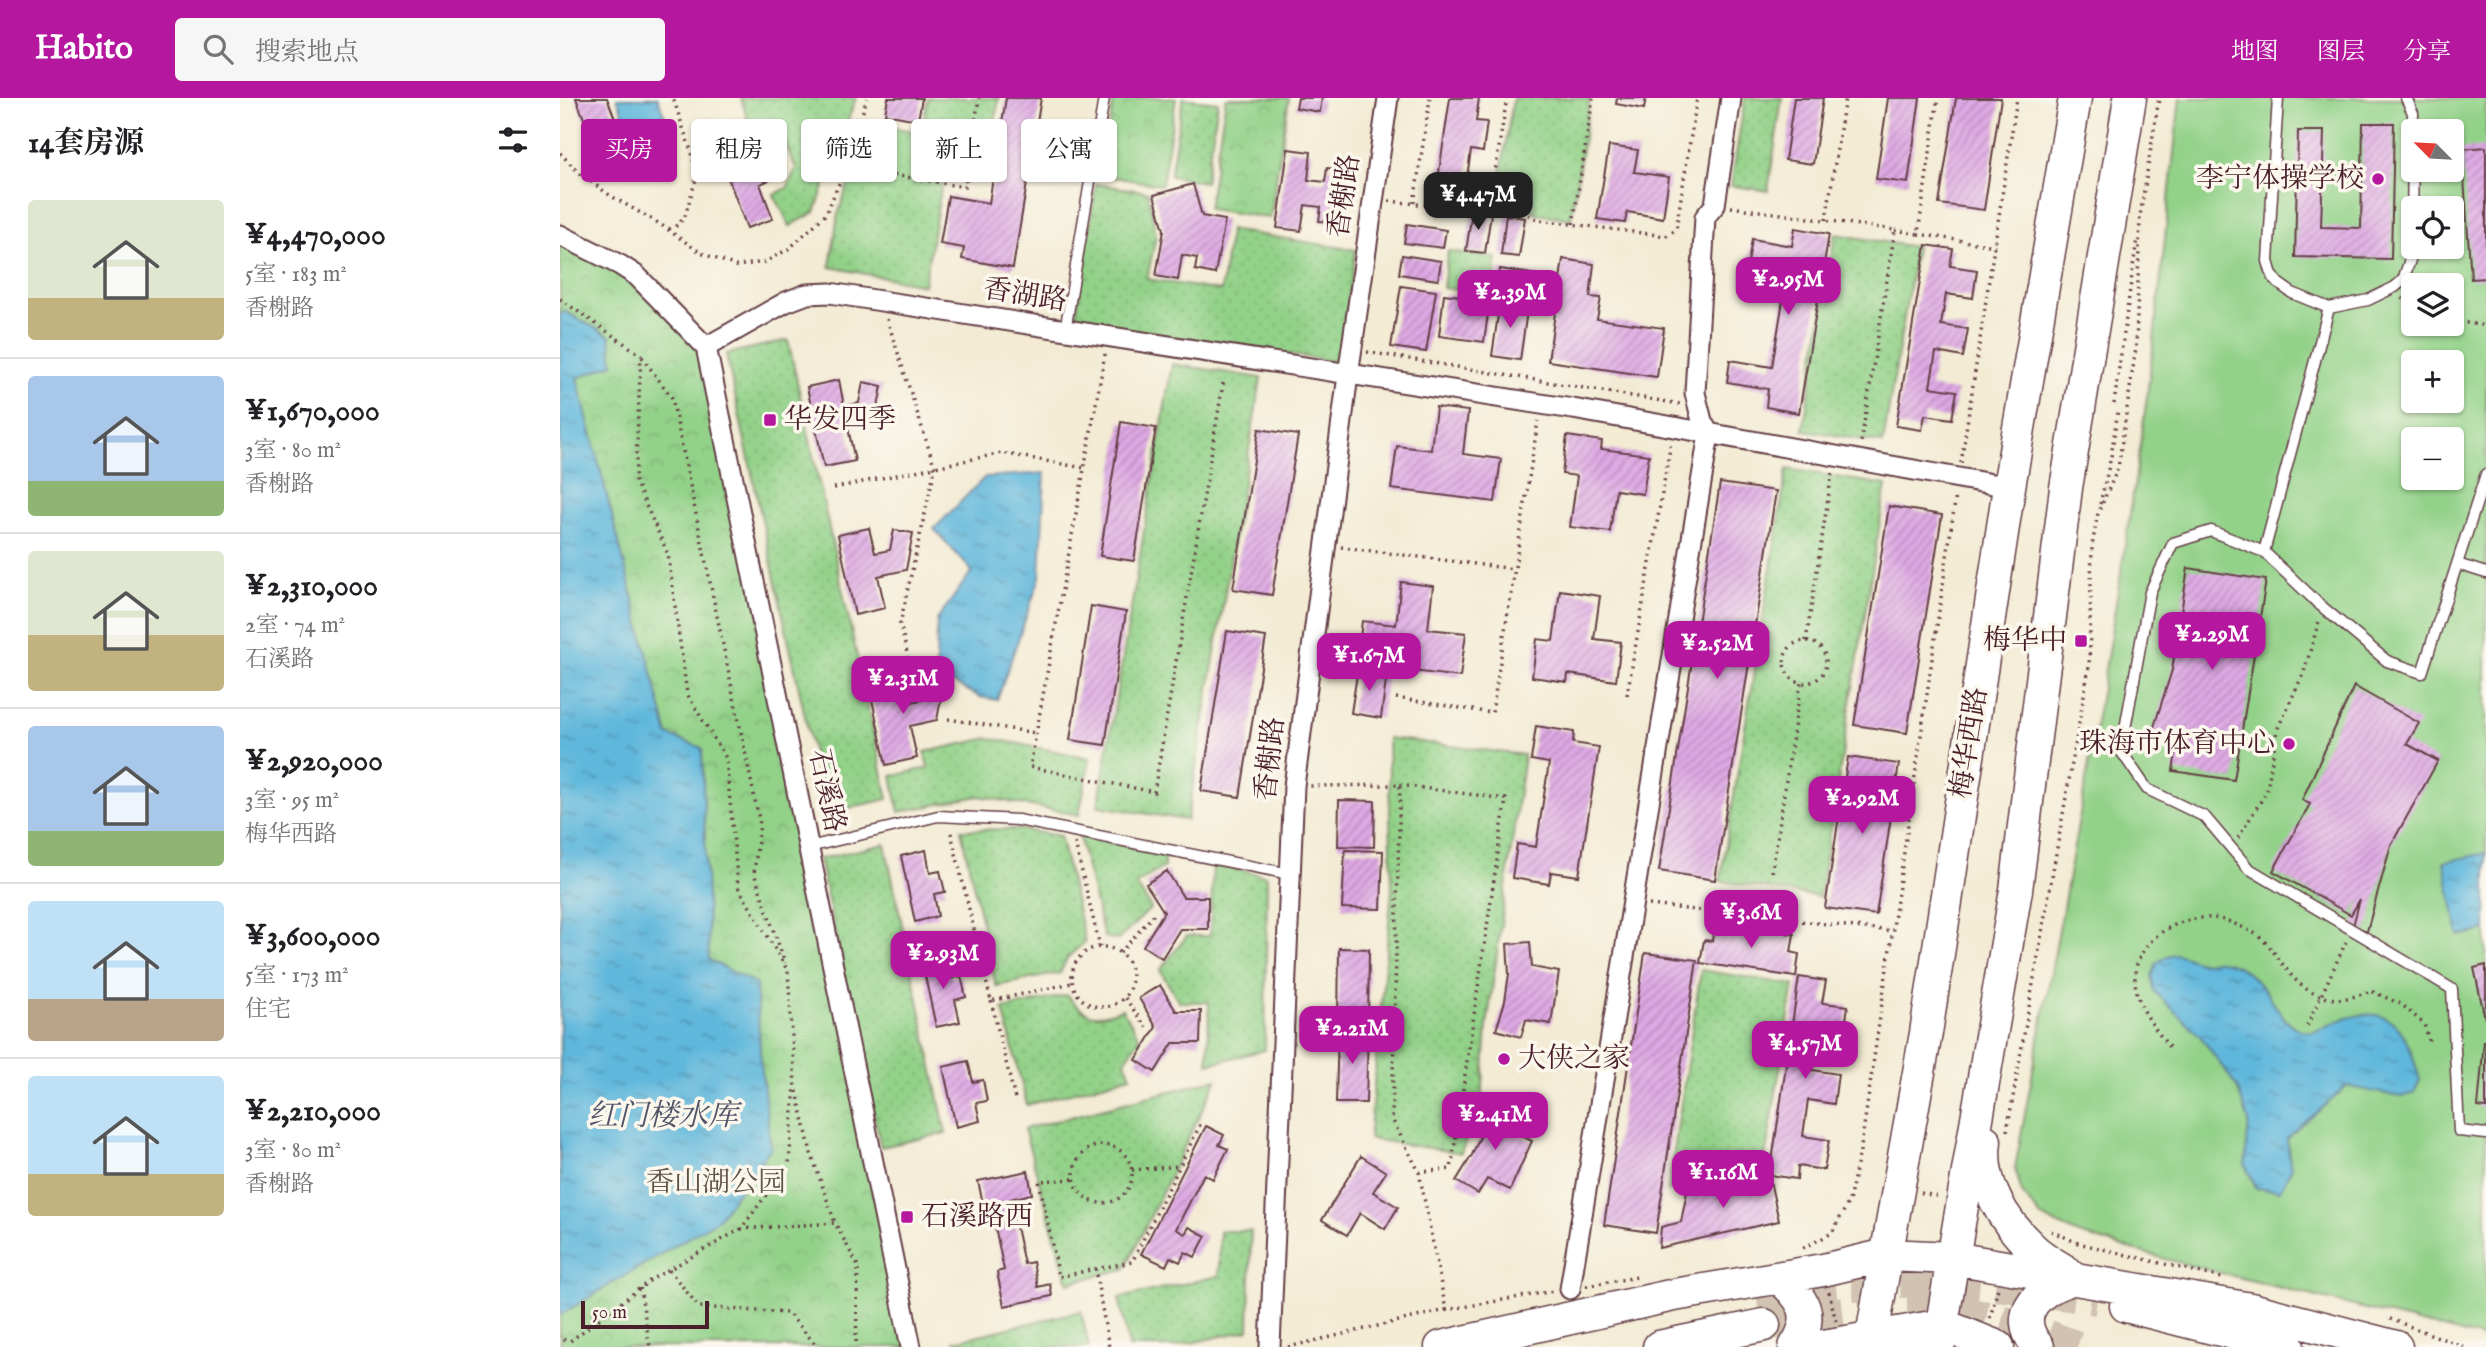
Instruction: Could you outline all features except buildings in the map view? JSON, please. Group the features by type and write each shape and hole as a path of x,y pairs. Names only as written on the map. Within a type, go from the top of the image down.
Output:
{"main road":[{"name":"梅华西路","path":"1850,1343 1886,1255 1926,1033 2009,487 2075,98"},
{"path":"1940,1336 2016,890 2066,488 2130,98"},
{"path":"1988,1046 1992,1097 1984,1146 1988,1181 2004,1217 2033,1249 2086,1288"},
{"path":"1441,1347 1674,1295 1780,1278 1813,1259 1886,1255 1953,1258 2086,1288 2288,1347"},
{"path":"1780,1278 1801,1301 1806,1314 1807,1324 1795,1347"},
{"path":"2038,1347 2029,1333 2027,1320 2030,1307 2039,1295 2055,1283 2393,1333"},
{"path":"1538,1347 1760,1312 1659,1347"},
{"path":"1850,1343 1940,1336 1997,1347"}],"street":[{"name":"香榭路","path":"1270,1347 1294,786 1351,350 1388,98"},
{"path":"1570,1289 1709,434 1698,407 1695,378 1705,217 1715,205 1731,98"},
{"path":"560,235 637,276 706,347"},
{"name":"香湖路","path":"706,347 786,302 807,294 830,293 1541,405 2009,487"},
{"name":"石溪路","path":"706,347 911,1347"}],"lane":[{"path":"1065,331 1104,98"},
{"path":"2278,98 2268,261 2272,275 2278,283 2292,293 2329,307 2368,300 2395,287 2403,280 2412,254 2413,113 2406,98"},
{"path":"2264,552 2329,307"},
{"path":"2486,474 2421,673 2387,661 2323,608 2264,552 2211,531 2174,543 2150,592 2121,751 2147,789 2205,817 2248,868 2452,989 2459,1130 2486,1133"},
{"path":"2457,564 2486,573"},
{"path":"808,847 938,816 1018,820 1290,874"}],"path":[{"path":"668,230 678,225 685,216 696,178 693,157 673,98"},
{"path":"861,119 867,98"},
{"path":"897,176 965,187 979,98"},
{"path":"1414,203 1430,98"},
{"path":"1491,196 1507,98"},
{"path":"1573,224 1593,98"},
{"path":"1491,196 1539,220 1666,236 1671,234 1676,229 1697,98"},
{"path":"1826,220 1845,98"},
{"path":"1918,234 1938,98"},
{"path":"1850,1343 1813,1259 1832,1233 1849,1201 1861,1147 2017,98"},
{"path":"2114,404 2159,98"},
{"path":"560,153 580,174 701,253 736,266 765,262 790,248 826,214 840,182"},
{"path":"1373,199 1462,209 1491,196"},
{"path":"1715,205 1995,246"},
{"path":"2098,513 2118,468 2136,348 2140,216"},
{"path":"1858,461 1895,230"},
{"path":"2395,287 2401,295"},
{"path":"560,299 641,355 671,398 760,824 754,873 788,971 795,1085 789,1164 741,1229 669,1270 570,1341 560,1339"},
{"path":"881,302 935,468 900,624 914,682"},
{"path":"2464,323 2486,326"},
{"path":"1108,338 1030,767 1154,792 1224,378"},
{"path":"1351,350 1698,407"},
{"path":"641,355 635,481 668,554 687,694 726,758 738,887 788,971"},
{"path":"1396,698 1492,713 1541,405"},
{"path":"2007,1137 2089,667 2092,546 2118,410"},
{"path":"1627,695 1674,428"},
{"path":"834,488 1002,453 1084,468"},
{"path":"1806,641 1835,456"},
{"path":"1325,545 1515,569"},
{"path":"2232,849 2267,791 2277,730 2304,672 2323,608"},
{"path":"1806,641 1812,642 1823,651 1826,664 1815,681 1801,682 1789,676 1784,663 1785,656 1793,645 1806,641"},
{"path":"1772,872 1801,682"},
{"path":"948,719 1036,733"},
{"path":"1294,786 1400,785 1506,799 1451,1169 1419,1172"},
{"path":"1400,785 1392,1119 1419,1172 1446,1310"},
{"path":"1072,830 1100,947"},
{"path":"951,832 1016,1103"},
{"path":"1633,903 1893,931"},
{"path":"1120,953 1155,913"},
{"path":"2169,1047 2141,1006 2135,983 2136,966 2146,947 2168,926 2192,919 2215,918 2255,934 2300,985 2320,995 2348,999 2371,991 2402,1004 2424,1024 2430,1045"},
{"path":"2307,1026 2352,930"},
{"path":"1100,947 1120,953 1131,970 1132,980 1125,998 1117,1004 1099,1008 1081,1000 1072,983 1072,974 1081,955 1100,947"},
{"path":"991,1001 1072,983"},
{"path":"1125,998 1146,1027"},
{"path":"795,1085 811,1153 835,1223 858,1266 856,1347"},
{"path":"1073,1179 1039,1181 1059,1277 1132,1262 1201,1123"},
{"path":"1097,1145 1115,1147 1129,1161 1132,1170 1127,1190 1121,1198 1102,1204 1083,1197 1073,1179 1073,1170 1082,1154 1097,1145"},
{"path":"1132,1170 1180,1166"},
{"path":"741,1229 835,1223"},
{"path":"2047,1229 2078,1243 2232,1280"},
{"path":"1096,1269 1109,1347"},
{"path":"669,1270 699,1307 788,1314 818,1347"},
{"path":"1286,1347 1446,1310 1638,1277"},
{"path":"640,1289 650,1347"},
{"path":"2393,1333 2465,1347"}],"green space":[{"path":"741,98 856,98 848,119 801,119 801,182 826,182 815,212 790,226 774,195 788,187 796,168 787,148 787,119 747,119"},
{"path":"928,98 999,98 995,119 924,119"},
{"path":"1114,98 1176,98 1162,185 1117,178 1117,119 1110,119"},
{"path":"1183,98 1218,102 1205,182 1170,176"},
{"path":"1226,98 1289,98 1270,218 1208,209"},
{"path":"1513,98 1590,98 1571,219 1539,214 1498,192"},
{"path":"1745,98 1782,98 1768,191 1731,186"},
{"name":"珠海市体育中心","path":"2180,98 2486,98 2486,1339 2165,1259 2079,1234 2041,1217 2022,1193 2015,1168 2114,617 2153,350"},
{"path":"897,128 911,130 911,182 942,182 924,285 830,267 838,214 849,182 897,182"},
{"path":"1096,184 1148,192 1156,236 1147,279 1221,291 1230,230 1356,250 1339,362 1075,323"},
{"path":"1835,234 1916,247 1883,443 1803,430"},
{"name":"香山湖公园","path":"560,235 620,265 706,347 910,1347 560,1347"},
{"path":"1448,251 1497,258 1492,295 1443,288"},
{"path":"788,340 888,799 826,813 726,354"},
{"path":"1172,364 1261,378 1187,820 1098,806"},
{"path":"1787,469 1886,485 1819,897 1720,881"},
{"path":"989,738 1090,758 1079,815 979,796 899,812 892,776 928,768 925,752"},
{"path":"1388,738 1524,755 1487,1026 1482,1100 1461,1153 1369,1139 1392,888"},
{"path":"1018,829 1060,836 1085,942 1067,958 1060,973 996,986 961,830"},
{"path":"1079,836 1164,853 1164,867 1136,884 1151,908 1118,940 1104,937"},
{"path":"885,844 946,1133 881,1147 819,859"},
{"path":"1213,864 1267,876 1265,1050 1208,1064 1209,1002 1179,1002 1160,970 1187,936 1210,936"},
{"path":"1701,970 1794,985 1764,1165 1668,1190"},
{"path":"1067,995 1079,1008 1091,1014 1104,1015 1122,1009 1140,1038 1125,1061 1131,1076 1027,1105 1003,1009"},
{"path":"1217,1079 1125,1269 1068,1283 1024,1129"},
{"path":"1220,1231 1251,1231 1249,1330 1173,1347 1129,1347 1119,1298 1219,1276"},
{"path":"1081,1311 1089,1347 961,1347 954,1341"}],"water":[{"path":"617,98 658,98 665,119 625,119"},
{"name":"红门楼水库","path":"564,311 610,336 613,364 577,378 668,735 702,748 709,960 756,984 761,1064 771,1148 717,1220 560,1315 560,315"},
{"path":"1045,473 1040,577 997,700 980,697 936,674 937,620 972,571 934,529 985,477"},
{"path":"2486,853 2486,930 2459,936 2444,862"},
{"path":"2174,954 2204,963 2228,962 2241,968 2267,993 2285,1020 2300,1030 2316,1031 2358,1016 2374,1015 2386,1018 2396,1025 2410,1048 2420,1080 2414,1093 2401,1097 2346,1086 2287,1139 2291,1169 2280,1191 2256,1188 2245,1165 2249,1122 2237,1087 2200,1036 2154,991 2152,976 2157,963"}],"tunnel":[{"path":"1757,1300 1910,1281 1953,1281 2097,1299"},
{"path":"1764,1325 1853,1312 1939,1310 2010,1323 2077,1347"}],"place":[{"name":"李宁体操学校","path":"2378,179"},
{"name":"华发四季","path":"770,420"},
{"name":"梅华中","path":"2081,641"},
{"name":"珠海市体育中心","path":"2289,744"},
{"name":"大侠之家","path":"1504,1059"},
{"name":"石溪路西","path":"907,1217"}]}
